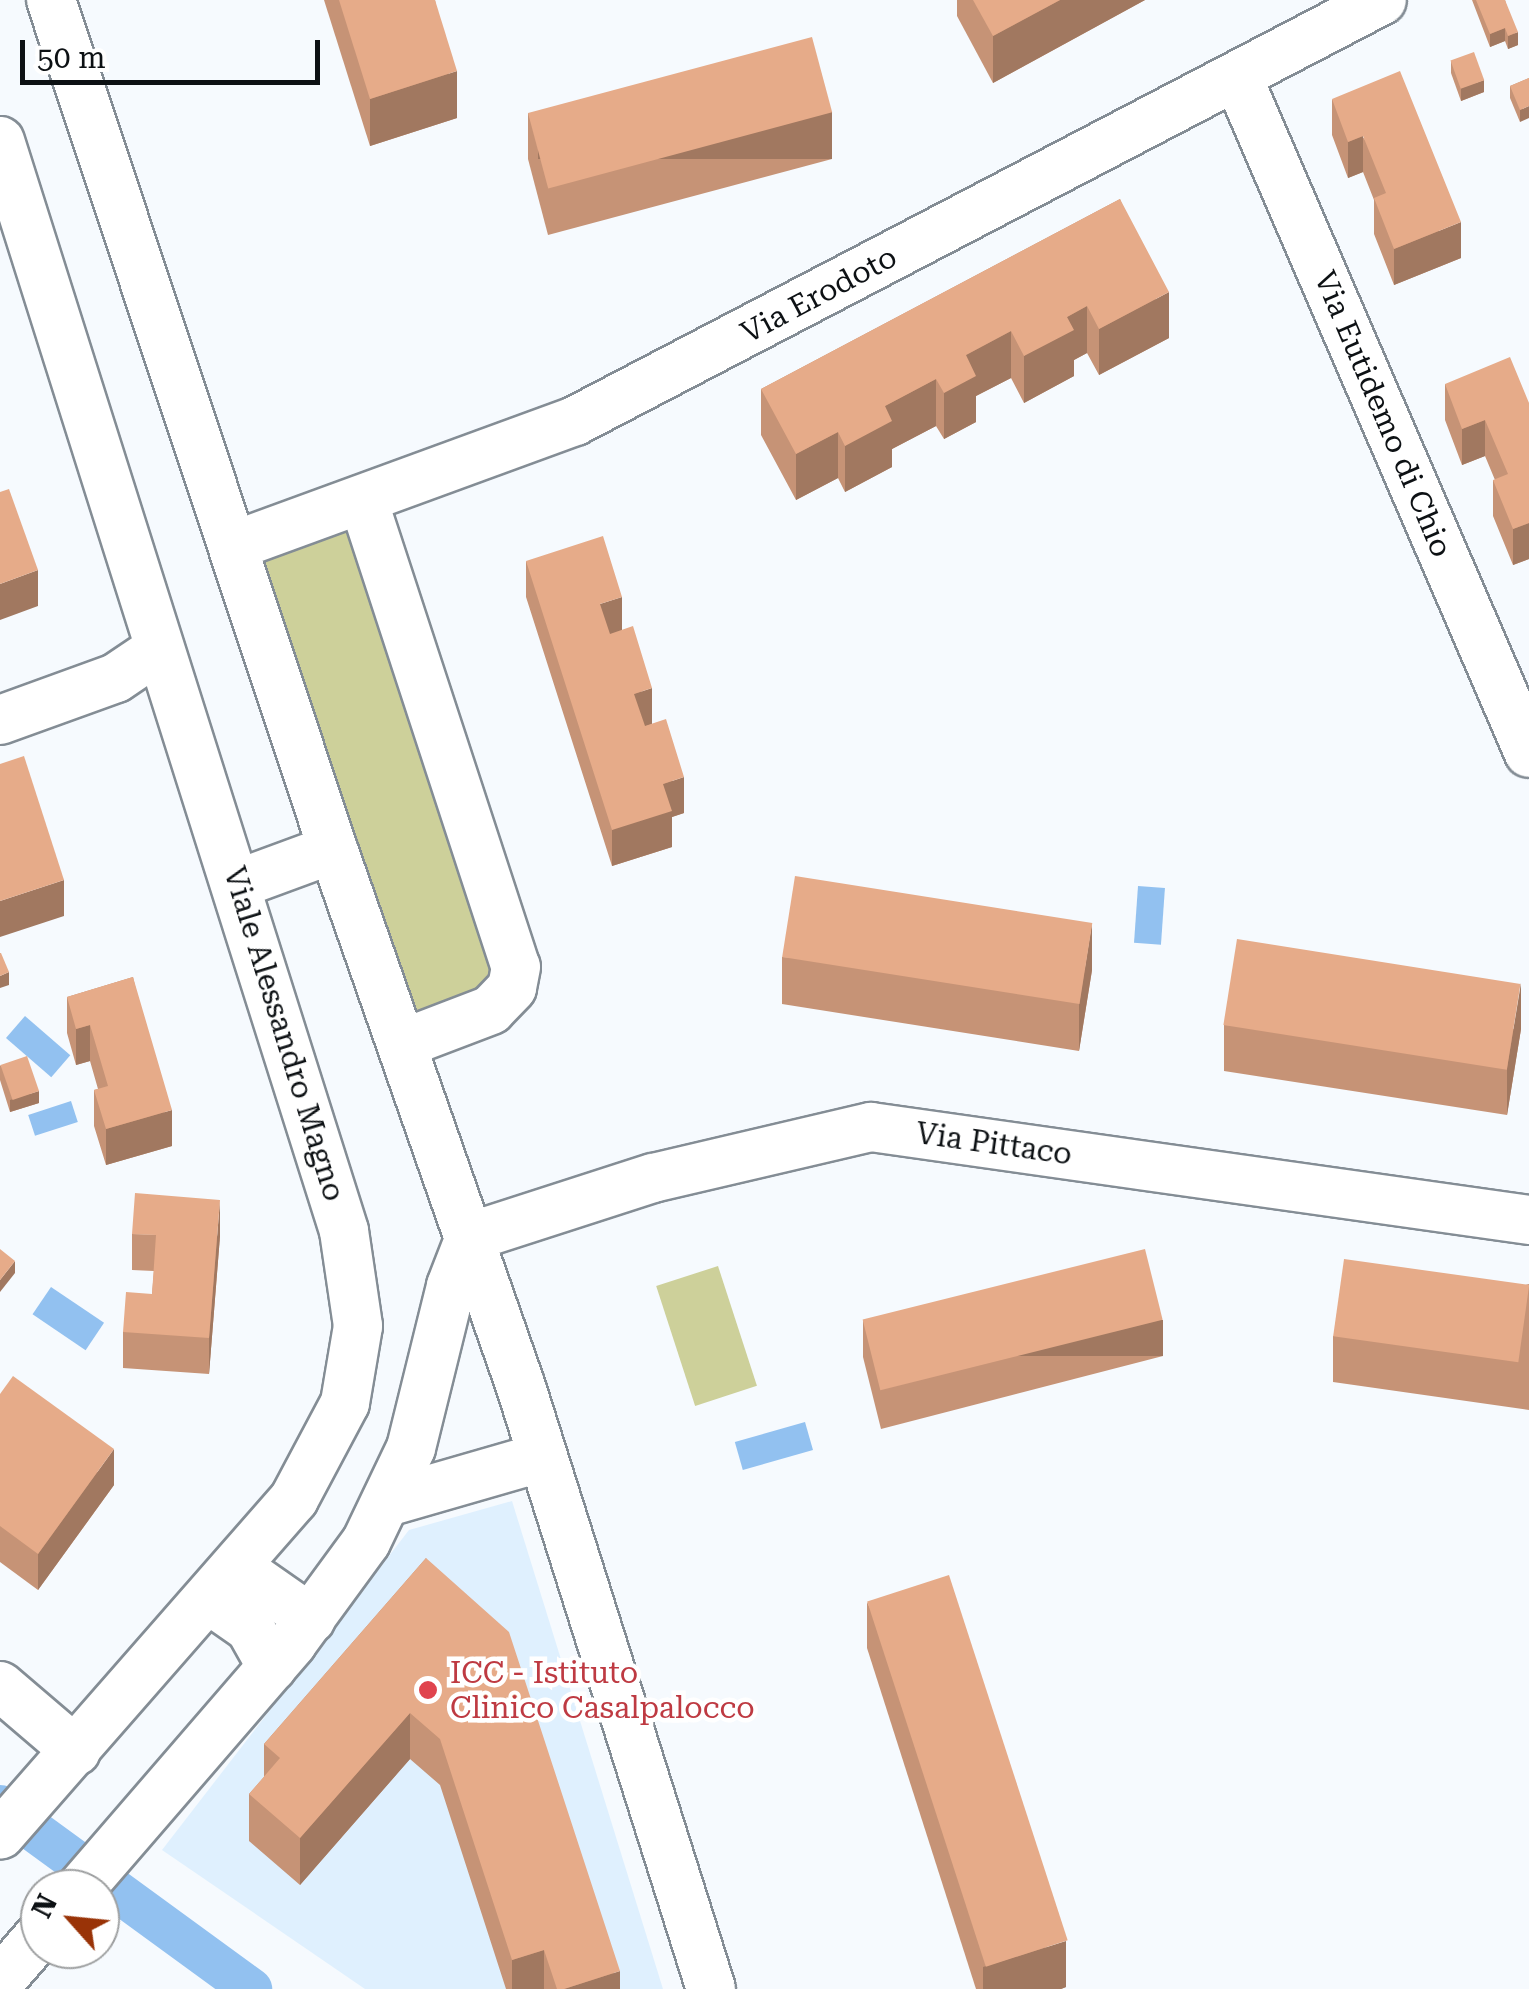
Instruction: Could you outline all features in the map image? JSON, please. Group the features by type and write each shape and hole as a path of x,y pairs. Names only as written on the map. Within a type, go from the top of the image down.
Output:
{"street":[{"path":"51,0 334,849 470,1237 711,1989"},
{"name":"Via Erodoto","path":"236,546 575,421 1382,0"},
{"name":"Via Eutidemo di Chio","path":"1237,76 1529,753"},
{"name":"Viale Alessandro Magno","path":"0,141 238,884 349,1250 358,1326 352,1379 330,1438 294,1499 224,1584 0,1835"},
{"path":"363,500 516,968 512,988 491,1010 402,1044"},
{"path":"0,720 116,678 160,649"},
{"path":"238,884 334,849"},
{"name":"Via Pittaco","path":"470,1237 653,1178 871,1127 1529,1220"},
{"path":"97,1869 311,1620 387,1502 411,1448 451,1286 470,1237"},
{"path":"387,1502 543,1458"},
{"path":"224,1584 311,1620"},
{"path":"224,1584 272,1667"},
{"path":"0,1686 64,1764"}],"shaded area":[{"name":"ICC - Istituto Clinico Casalpalocco","path":"512,1501 663,1989 365,1989 162,1850 409,1530"}],"green space":[{"path":"349,531 504,982 415,1013 260,562"},
{"path":"718,1266 757,1386 695,1406 656,1286"}],"water":[{"path":"1138,886 1165,888 1161,945 1134,943"},
{"path":"25,1016 70,1055 51,1077 6,1038"},
{"path":"71,1101 78,1122 35,1136 28,1115"},
{"path":"51,1287 104,1323 86,1350 33,1314"},
{"path":"805,1422 813,1450 743,1470 735,1442"}],"building":[{"path":"339,0 435,0 457,71 370,99"},
{"path":"973,0 1060,0 993,36"},
{"path":"1476,0 1505,0 1518,32 1508,36 1505,28 1490,34"},
{"path":"812,37 832,112 548,188 528,113"},
{"path":"1474,52 1484,80 1461,89 1451,61"},
{"path":"1400,71 1461,222 1394,249 1374,198 1386,193 1363,136 1348,142 1332,99"},
{"path":"1529,78 1529,106 1520,110 1510,86"},
{"path":"1120,199 1169,292 1099,329 1087,306 1067,317 1074,330 1024,356 1011,331 966,355 976,376 944,393 936,379 885,406 892,421 845,446 838,432 796,454 761,389"},
{"path":"1510,357 1529,403 1529,523 1513,529 1493,480 1508,474 1485,420 1462,429 1445,384"},
{"path":"9,489 38,570 0,584 0,492"},
{"path":"603,536 622,597 600,604 610,634 633,626 652,688 634,694 645,726 666,719 684,777 663,784 672,811 612,830 526,561"},
{"path":"24,756 64,880 0,901 0,764"},
{"path":"795,876 1092,923 1079,1004 782,957"},
{"path":"1237,939 1520,984 1507,1070 1223,1025"},
{"path":"0,953 9,972 0,976"},
{"path":"133,977 172,1110 106,1129 94,1090 108,1086 90,1025 76,1029 67,997"},
{"path":"27,1056 39,1091 13,1100 1,1065"},
{"path":"135,1193 220,1200 209,1338 123,1332 126,1292 152,1294 156,1235 132,1234"},
{"path":"0,1249 15,1261 0,1280"},
{"path":"1145,1249 1163,1320 880,1390 863,1319"},
{"path":"1344,1259 1529,1285 1518,1362 1333,1336"},
{"path":"13,1376 114,1449 38,1554 0,1526 0,1394"},
{"path":"426,1558 509,1632 620,1971 557,1989 544,1950 512,1960 440,1739 410,1713 300,1838 249,1794 280,1758 264,1744"},
{"path":"949,1575 1068,1940 986,1967 867,1602"}],"waterway":[{"path":"0,1806 251,1989"}],"place":[{"name":"ICC - Istituto Clinico Casalpalocco","path":"428,1690"}]}
